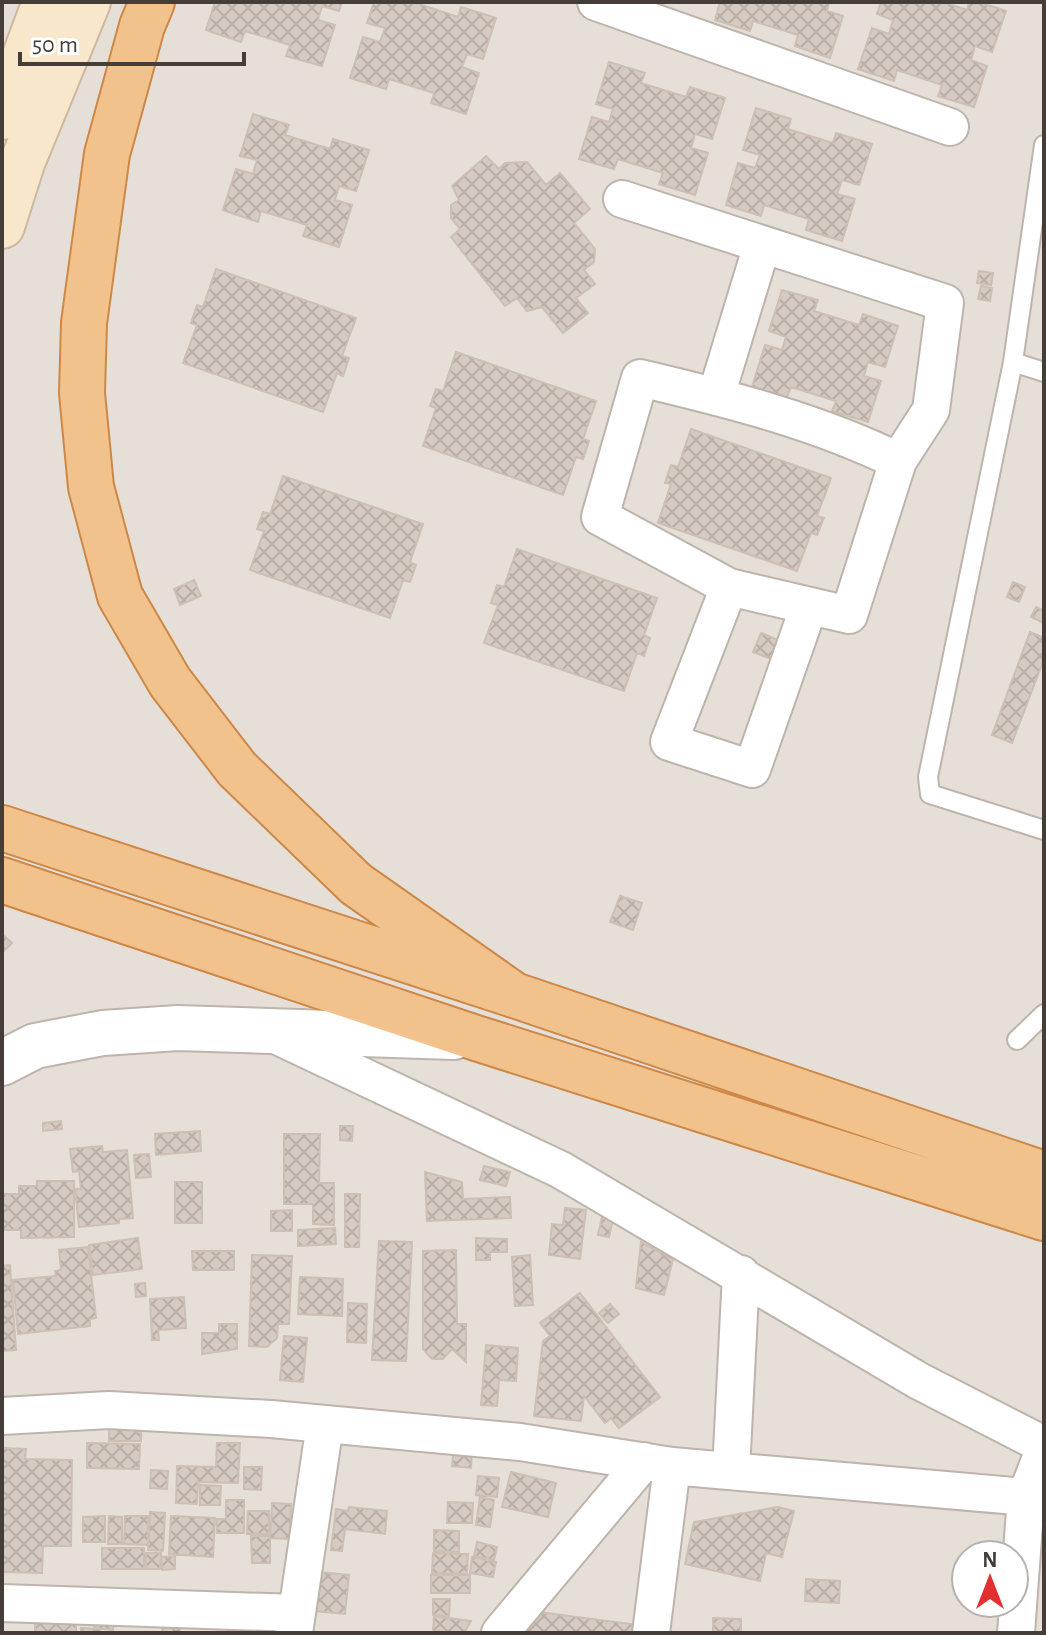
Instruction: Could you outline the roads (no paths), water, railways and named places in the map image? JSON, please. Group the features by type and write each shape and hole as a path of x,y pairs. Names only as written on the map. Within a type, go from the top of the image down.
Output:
{"highway":[{"path":"152,2 142,26 107,154 84,323 82,393 91,487 120,596 170,682 237,769 356,884 514,995"},
{"path":"2,828 514,995 1044,1174"},
{"path":"2,880 476,1038 1044,1218"}],"main road":[{"path":"2,117 45,2"},
{"path":"2,226 22,163 88,2"}],"street":[{"path":"596,2 950,127"},
{"path":"622,199 945,303 931,410 898,461 849,615 729,587 600,517 640,378 716,396 850,438 898,461"},
{"path":"716,396 762,245"},
{"path":"729,587 669,742 752,769 809,606"},
{"path":"2,1063 35,1046 103,1033 260,1028 476,1038"},
{"path":"260,1028 561,1170 919,1381 1044,1447 1026,1497 1016,1633"},
{"path":"731,1471 741,1274"},
{"path":"2,1416 138,1410 325,1424 520,1442 658,1464 1026,1497"},
{"path":"2,1603 296,1628 325,1424"},
{"path":"500,1633 658,1464"},
{"path":"651,1633 658,1464"}],"lane":[{"path":"1044,145 1041,193 1013,362 928,777 930,794 1044,830"},
{"path":"1013,362 1044,372"},
{"path":"1017,1040 1044,1014"}]}
